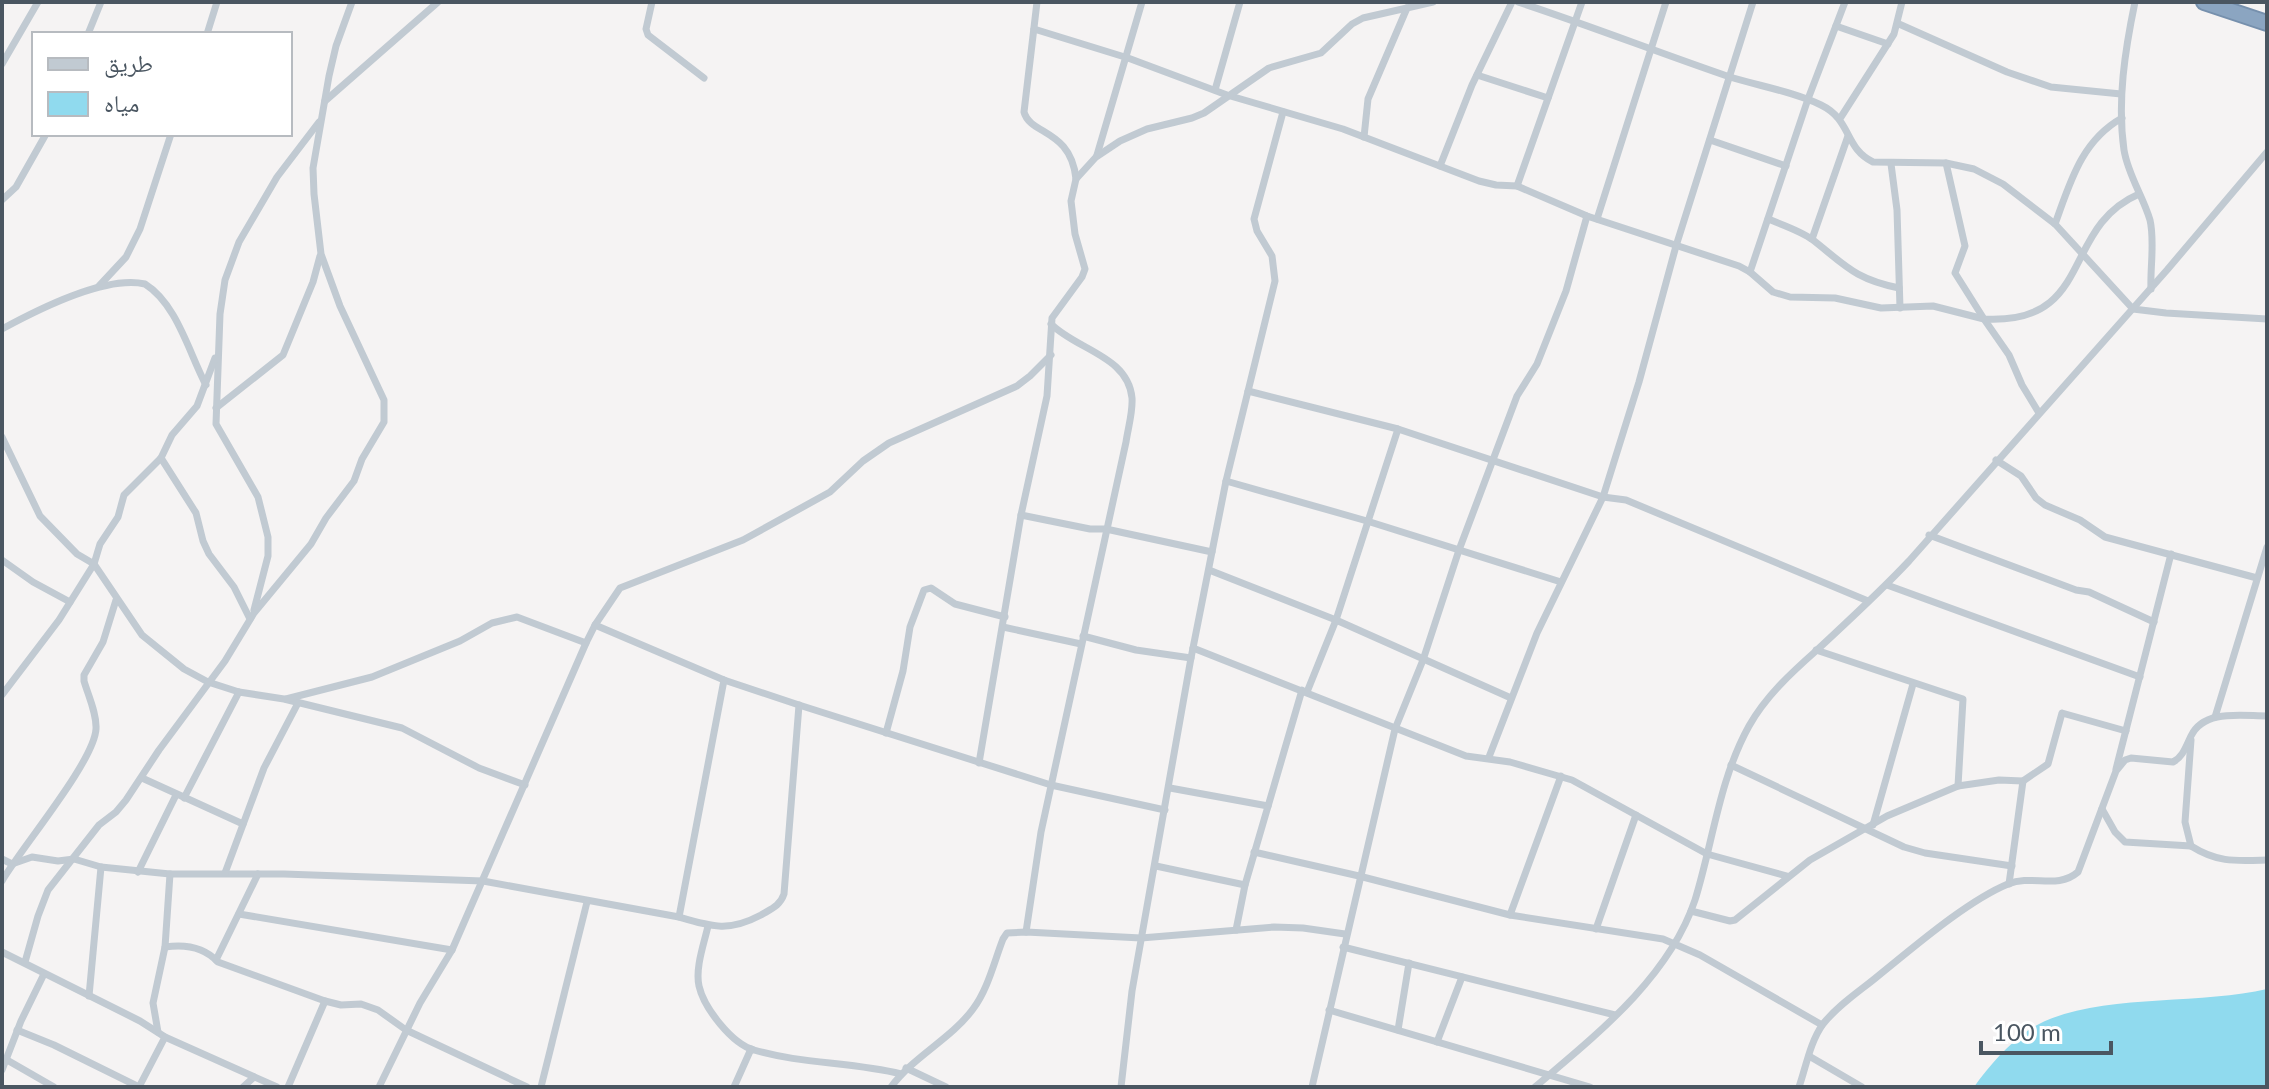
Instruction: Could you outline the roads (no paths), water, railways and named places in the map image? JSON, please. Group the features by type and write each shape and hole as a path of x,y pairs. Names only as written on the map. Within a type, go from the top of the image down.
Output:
{"highway":[{"path":"2204,2 2236,8 2267,23"}],"street":[{"path":"2,64 38,2"},
{"path":"89,32 101,2"},
{"path":"208,32 217,2"},
{"path":"25,962 42,903 54,882 99,825 116,812 142,778 236,644 252,616 311,544 354,481 362,459 384,422 384,400 345,319 321,254 313,168 336,46 352,2"},
{"path":"325,101 438,2"},
{"path":"652,2 646,32 704,78"},
{"path":"1037,2 1024,112 1026,118 1063,144 1075,166 1076,179"},
{"path":"1096,157 1128,58 1142,2"},
{"path":"1215,90 1240,2"},
{"path":"979,763 1021,515 1047,396 1051,324 1085,269 1072,212 1076,179 1096,157 1120,141 1147,129 1204,113 1269,68 1321,53 1352,24 1363,18 1433,2"},
{"path":"1440,166 1477,75 1512,2"},
{"path":"1518,2 1730,77 1808,99 1841,117 1848,136 1863,157 1873,162 1946,163 1974,169 2003,184 2055,224 2133,309 2267,319"},
{"path":"1517,186 1582,2"},
{"path":"1597,219 1666,2"},
{"path":"1489,757 1537,633 1603,497 1639,382 1676,246 1753,2"},
{"path":"1750,272 1808,99 1845,2"},
{"path":"1841,117 1899,24 1902,2"},
{"path":"2135,2 2121,94 2122,118 2124,152 2150,220 2151,289"},
{"path":"1364,137 1368,99 1407,8"},
{"path":"1899,24 2007,72 2051,87 2121,94"},
{"path":"1836,26 1888,44"},
{"path":"1034,29 1128,58 1227,95 1364,137 1479,181 1517,186 1587,216 1750,272 1767,289 1779,294 1805,298 1835,298 1881,308 1933,306 1984,319 2018,318 2041,311 2062,292 2082,254 2110,212 2139,194"},
{"path":"1477,75 1548,98"},
{"path":"1121,1087 1129,1011 1191,658 1226,481 1275,281 1272,256 1257,231 1254,219 1283,112"},
{"path":"2055,224 2084,154 2104,128 2122,118"},
{"path":"252,616 268,556 268,537 258,497 216,424 218,348 225,280 233,254 277,177 321,120"},
{"path":"2,200 16,187 45,136"},
{"path":"97,287 126,257 140,229 170,136"},
{"path":"1812,239 1848,136"},
{"path":"1710,140 1786,166"},
{"path":"1535,1087 1615,1015 1640,989 1675,943 1691,911 1731,765 1748,727 1766,700 1887,585 2151,289 2267,152"},
{"path":"1946,163 1965,246 1955,273 2009,355 2039,413"},
{"path":"1891,164 1897,210 1900,308"},
{"path":"1312,1087 1345,934 1395,729 1423,660 1492,460 1517,396 1537,364 1580,249 1587,216"},
{"path":"1768,219 1812,239 1851,272 1878,284 1899,288"},
{"path":"216,408 283,355 321,254"},
{"path":"2,329 97,287 138,282 150,287 170,312 206,385"},
{"path":"1026,932 1051,785 1126,442 1132,401 1124,372 1051,324"},
{"path":"2,695 94,564 100,544 118,517 124,495 161,458 172,435 197,406 218,348"},
{"path":"379,1087 406,1030 452,950 586,643 620,588 714,552 775,524 830,492 863,461 889,443 1017,386 1051,355"},
{"path":"1248,391 1398,429 1603,497 1617,498 1868,601"},
{"path":"1236,930 1254,852 1304,691 1336,620 1398,429"},
{"path":"2,437 40,516 77,554 94,564 142,635 184,669 208,682 239,692 284,699 402,728 479,768 525,785"},
{"path":"161,458 196,513 209,554 252,616"},
{"path":"1996,460 2021,476 2031,492 2045,505 2080,520 2105,537 2257,578"},
{"path":"1226,481 1367,521 1561,582"},
{"path":"1021,515 1090,529 1106,529 1212,552"},
{"path":"1929,535 2078,591 2089,592 2154,622"},
{"path":"2215,717 2267,547"},
{"path":"1799,1087 1822,1025 1907,953 1954,918 2009,884 2037,880 2060,883 2069,879 2083,862 2116,771 2171,554"},
{"path":"2,560 33,582 70,602"},
{"path":"1209,570 1336,620 1511,698"},
{"path":"1887,585 2140,677"},
{"path":"886,733 903,671 910,627 924,590 931,588 955,604 1005,617"},
{"path":"2,881 70,782 94,737 96,725 84,675 103,642 117,600"},
{"path":"284,699 372,677 460,641 492,623 517,617 586,643"},
{"path":"595,625 724,680 799,705 1051,785 1165,810"},
{"path":"1003,627 1191,658"},
{"path":"1193,648 1466,756 1489,757 1561,776 1707,854 1787,876"},
{"path":"1816,650 1963,699 1958,786"},
{"path":"679,917 724,680"},
{"path":"1870,827 1913,684"},
{"path":"138,872 239,692"},
{"path":"225,873 264,768 298,703"},
{"path":"2,859 12,864 32,857 58,861 74,859 101,867 170,874 483,881 679,917 708,926 738,926 782,901 799,705"},
{"path":"1691,911 1735,920 1787,876 1887,816 1958,786 1999,780 2023,781 2048,764 2062,713 2126,731"},
{"path":"2116,771 2125,760 2131,758 2167,762 2178,760 2202,721 2215,717 2267,716"},
{"path":"2191,846 2185,822 2192,734"},
{"path":"1731,765 1870,827 1904,847 2012,866"},
{"path":"1510,915 1561,776"},
{"path":"142,778 243,824"},
{"path":"2009,884 2023,781"},
{"path":"1170,788 1268,806"},
{"path":"2102,809 2115,832 2125,842 2191,846 2216,859 2267,860"},
{"path":"1596,929 1636,815"},
{"path":"1254,852 1510,915 1675,943 1822,1025"},
{"path":"1156,866 1245,885"},
{"path":"89,996 101,867"},
{"path":"17,1030 142,1086 162,1036 153,1003 165,947 170,874"},
{"path":"216,960 258,874"},
{"path":"541,1087 587,902"},
{"path":"239,914 452,950"},
{"path":"708,926 698,985 709,1010 727,1031 751,1049 904,1071 946,1087"},
{"path":"891,1087 904,1071 975,1007 1007,933 1141,938 1303,928 1345,934"},
{"path":"165,947 197,948 216,960 325,1001 378,1010 406,1030 527,1087"},
{"path":"1343,947 1615,1015"},
{"path":"2,952 140,1021 162,1036 277,1087"},
{"path":"1398,1030 1409,963"},
{"path":"2,1070 44,974"},
{"path":"1437,1042 1462,977"},
{"path":"288,1087 325,1001"},
{"path":"1329,1010 1590,1087"},
{"path":"734,1087 751,1049"},
{"path":"1809,1056 1862,1087"},
{"path":"7,1060 54,1087"},
{"path":"243,1087 254,1077"}],"water":[{"path":"2267,989 2267,1087 1974,1087 2014,1041 2054,1017 2112,1005"}]}
